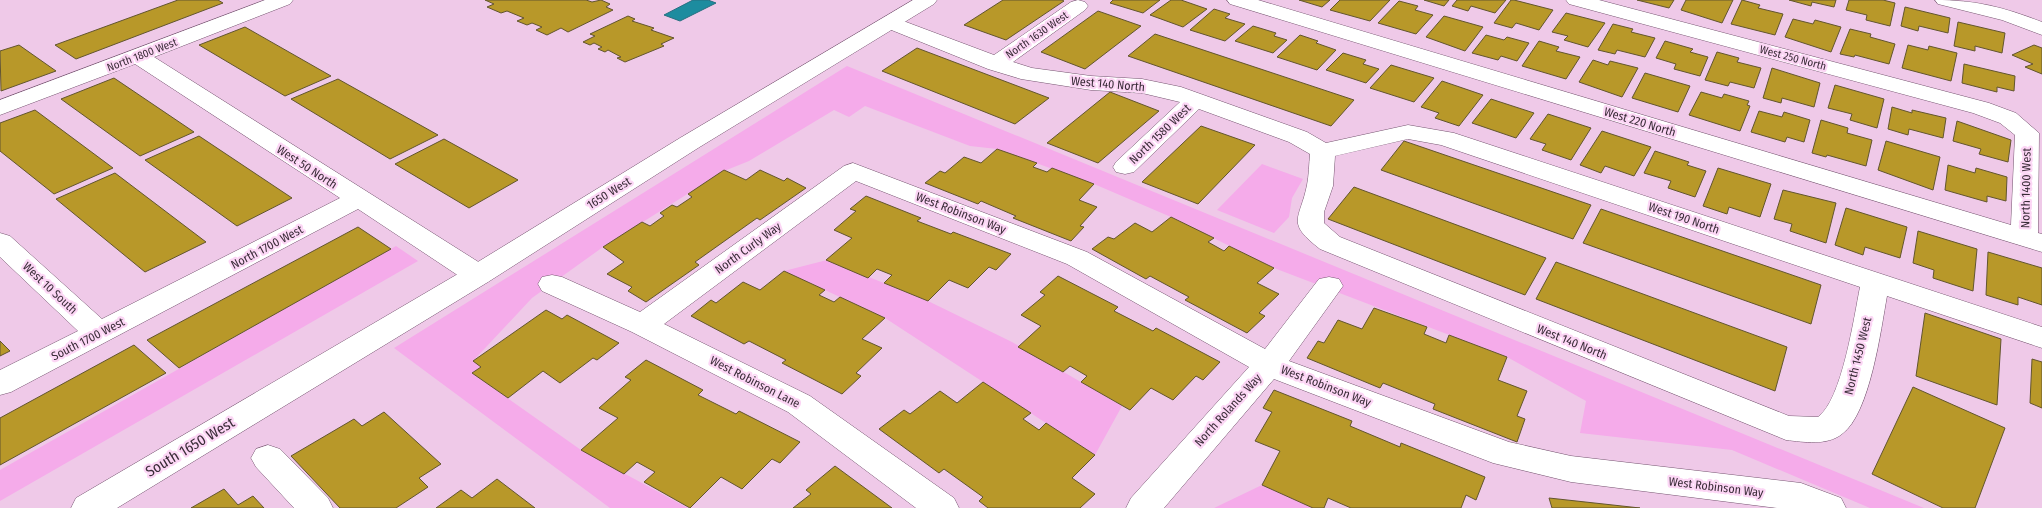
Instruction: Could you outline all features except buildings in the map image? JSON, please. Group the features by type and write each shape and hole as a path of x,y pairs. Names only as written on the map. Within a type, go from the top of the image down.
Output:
{"street":[{"name":"North 1800 West","path":"0,108 283,0"},
{"name":"1650 West","path":"292,386 478,275 689,142 927,0"},
{"name":"West 220 North","path":"1237,0 2033,240"},
{"name":"West 250 North","path":"1576,0 1981,108 2008,118"},
{"path":"1945,0 2009,16 2042,29"},
{"name":"North 1630 West","path":"996,64 1078,6"},
{"name":"West 140 North","path":"891,23 996,64 1057,79 1142,86 1196,100 1298,137 1323,151 1320,186 1311,212 1311,223 1317,233 1330,243 1786,428 1814,431 1832,425"},
{"name":"West 50 North","path":"138,56 478,275"},
{"name":"North 1580 West","path":"1125,167 1196,100"},
{"name":"North 1400 West","path":"2008,118 2027,134 2033,240"},
{"name":"West 190 North","path":"1323,151 1408,132 1445,138 2042,338"},
{"name":"North Curly Way","path":"642,325 853,171"},
{"name":"West Robinson Way","path":"853,171 1077,258 1269,365 1505,454 1571,469 1800,498 1829,508"},
{"name":"North 1700 West","path":"176,294 358,199"},
{"name":"West 10 South","path":"0,242 99,333"},
{"name":"North 1450 West","path":"1832,425 1844,410 1849,394 1875,282"},
{"name":"West Robinson Lane","path":"552,284 642,325 799,404 942,508"},
{"name":"North Rolands Way","path":"1143,508 1269,365 1329,286"},
{"name":"South 1700 West","path":"0,384 176,294"},
{"name":"South 1650 West","path":"88,508 292,386"},
{"path":"268,458 316,508"}],"shaded area":[{"path":"847,66 1924,508 1870,508 1732,450 1580,433 1586,401 1507,357 1274,268 1171,217 1094,184 997,149 970,146 865,106 849,117 834,110 749,161 724,171 603,247 532,298 473,361 481,367 472,373 581,450 688,508 610,508 394,348"},
{"path":"1262,164 1303,179 1292,198 1289,217 1274,233 1217,210"},
{"path":"396,246 418,261 0,501 0,470"},
{"path":"827,260 928,301 1012,342 1122,406 1095,455 885,318 784,271"},
{"path":"1262,485 1316,508 1214,508"}],"water":[{"path":"693,0 708,0 716,3 680,21 664,15"}]}
